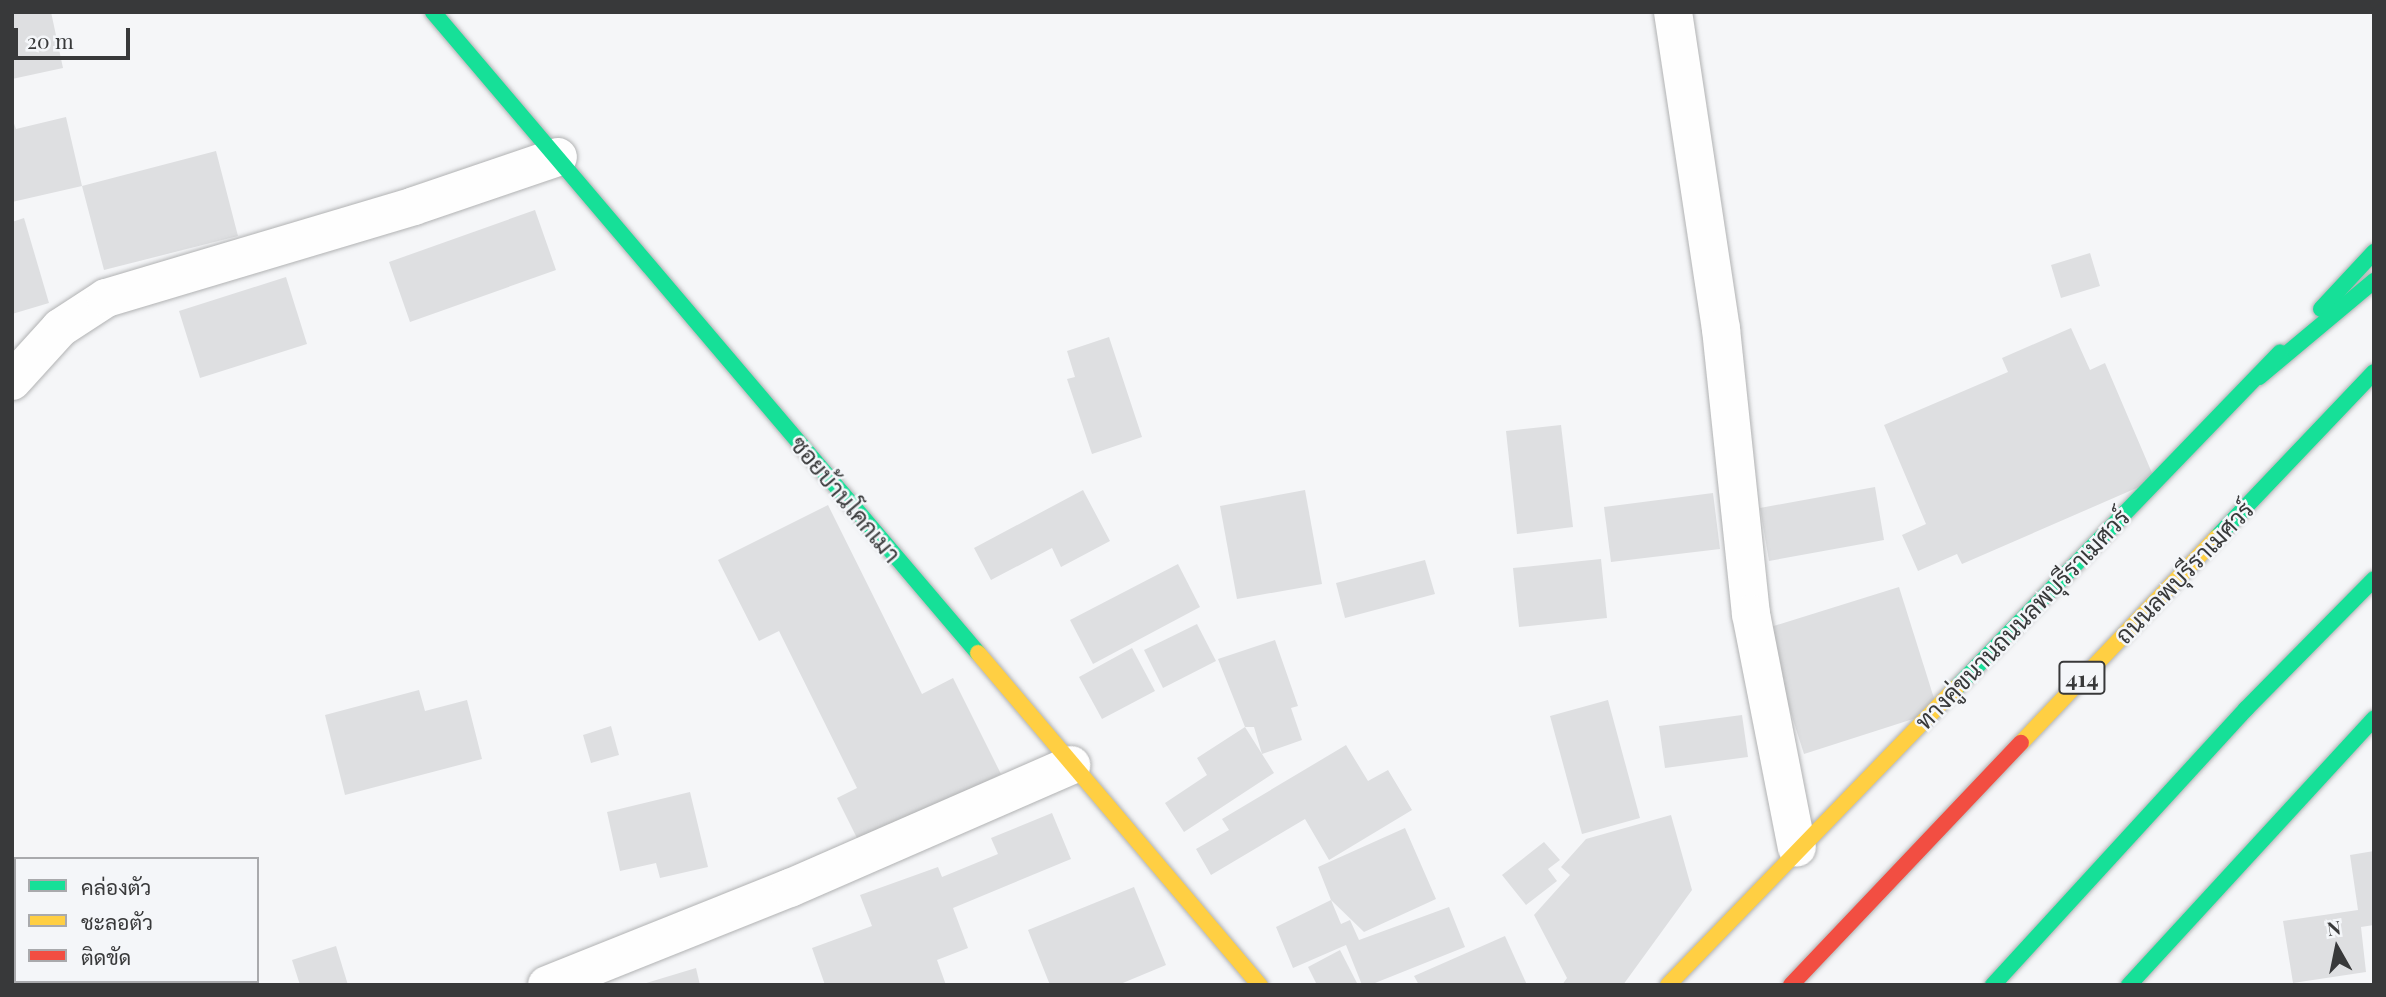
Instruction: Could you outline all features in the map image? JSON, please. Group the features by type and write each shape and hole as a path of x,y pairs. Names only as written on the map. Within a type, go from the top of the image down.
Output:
{"main road":[{"name":"ซอยบ้านโคกเมา","path":"433,12 1260,985"},
{"name":"ทางคู่ขนานถนนลพบุรีราเมศวร์","path":"1668,985 1797,848 2259,377 2374,252"},
{"path":"2259,377 2374,281"},
{"name":"ถนนลพบุรีราเมศวร์","path":"1791,985 2374,372"},
{"path":"1993,985 2246,709 2374,579"},
{"path":"2129,985 2374,719"}],"street":[{"path":"1673,12 1721,329 1751,614 1797,848"},
{"path":"12,381 60,328 106,298 414,206 558,156"},
{"path":"547,985 790,888 1071,765"}],"building":[{"path":"12,12 51,12 63,68 12,79"},
{"path":"66,117 82,186 12,202 12,118 16,129"},
{"path":"216,151 238,236 104,270 82,186"},
{"path":"535,210 556,270 410,322 389,262"},
{"path":"24,218 49,303 12,314 12,222"},
{"path":"2090,253 2100,286 2061,298 2051,265"},
{"path":"286,277 307,344 200,378 179,311"},
{"path":"2071,328 2090,370 2105,363 2155,480 1962,564 1957,554 1918,571 1902,535 1926,524 1884,425 2008,372 2002,358"},
{"path":"1109,337 1142,437 1092,454 1067,379 1075,377 1067,351"},
{"path":"1561,425 1573,527 1517,534 1506,431"},
{"path":"1875,487 1884,540 1769,561 1760,508"},
{"path":"1083,490 1110,541 1061,567 1052,548 991,580 974,548"},
{"path":"1305,490 1322,584 1237,599 1220,506"},
{"path":"1713,493 1720,549 1611,562 1604,507"},
{"path":"828,505 922,694 953,678 1001,774 860,844 837,798 857,788 779,631 759,641 718,560"},
{"path":"1601,559 1607,618 1519,627 1513,568"},
{"path":"1425,560 1435,594 1345,618 1336,583"},
{"path":"1178,564 1200,607 1093,664 1070,620"},
{"path":"1899,587 1938,711 1804,754 1764,629"},
{"path":"1197,624 1216,661 1163,688 1144,650"},
{"path":"1275,640 1298,706 1291,708 1302,740 1262,754 1254,727 1245,727 1218,659"},
{"path":"1132,648 1155,691 1102,719 1079,677"},
{"path":"419,690 425,711 467,700 482,759 345,795 325,715"},
{"path":"1608,700 1640,818 1582,834 1550,716"},
{"path":"1742,715 1748,757 1665,768 1659,726"},
{"path":"611,726 619,755 591,763 583,735"},
{"path":"1245,727 1274,773 1184,832 1165,803 1207,775 1197,758"},
{"path":"1346,745 1368,781 1388,770 1412,810 1329,860 1305,819 1211,875 1196,849 1229,830 1222,819"},
{"path":"690,792 708,867 660,878 656,863 620,871 607,812"},
{"path":"1052,813 1071,859 953,908 968,948 937,960 946,985 825,985 812,948 872,926 860,895 938,867 942,877 998,854 991,838"},
{"path":"1671,815 1692,890 1623,985 1562,985 1567,978 1534,915 1570,875 1561,867 1586,839"},
{"path":"1405,828 1436,899 1364,932 1331,900 1318,867"},
{"path":"1544,842 1560,860 1548,869 1557,881 1526,905 1502,875"},
{"path":"2374,851 2374,925 2361,927 2366,972 2293,983 2283,921 2358,910 2350,855"},
{"path":"1134,887 1166,965 1118,985 1050,985 1028,930"},
{"path":"1331,900 1341,924 1350,920 1359,940 1449,907 1465,947 1370,985 1362,985 1346,945 1293,968 1276,927"},
{"path":"1505,936 1527,985 1419,985 1414,976"},
{"path":"336,946 348,985 300,985 292,960"},
{"path":"1340,950 1358,985 1317,985 1308,967"},
{"path":"696,968 700,985 643,985 643,984"}],"traffic: fast":[{"path":"433,12 978,653"},
{"path":"2321,309 2374,252"},
{"path":"2259,377 2374,281"},
{"path":"1957,687 2280,353"},
{"path":"2217,537 2374,372"},
{"path":"1993,985 2246,709 2374,579"},
{"path":"2129,985 2374,719"}],"traffic: slow":[{"path":"2021,743 2217,537"},
{"path":"978,653 1260,985"},
{"path":"1668,985 1957,687"}],"traffic: jam":[{"path":"1791,985 2021,743"}]}
